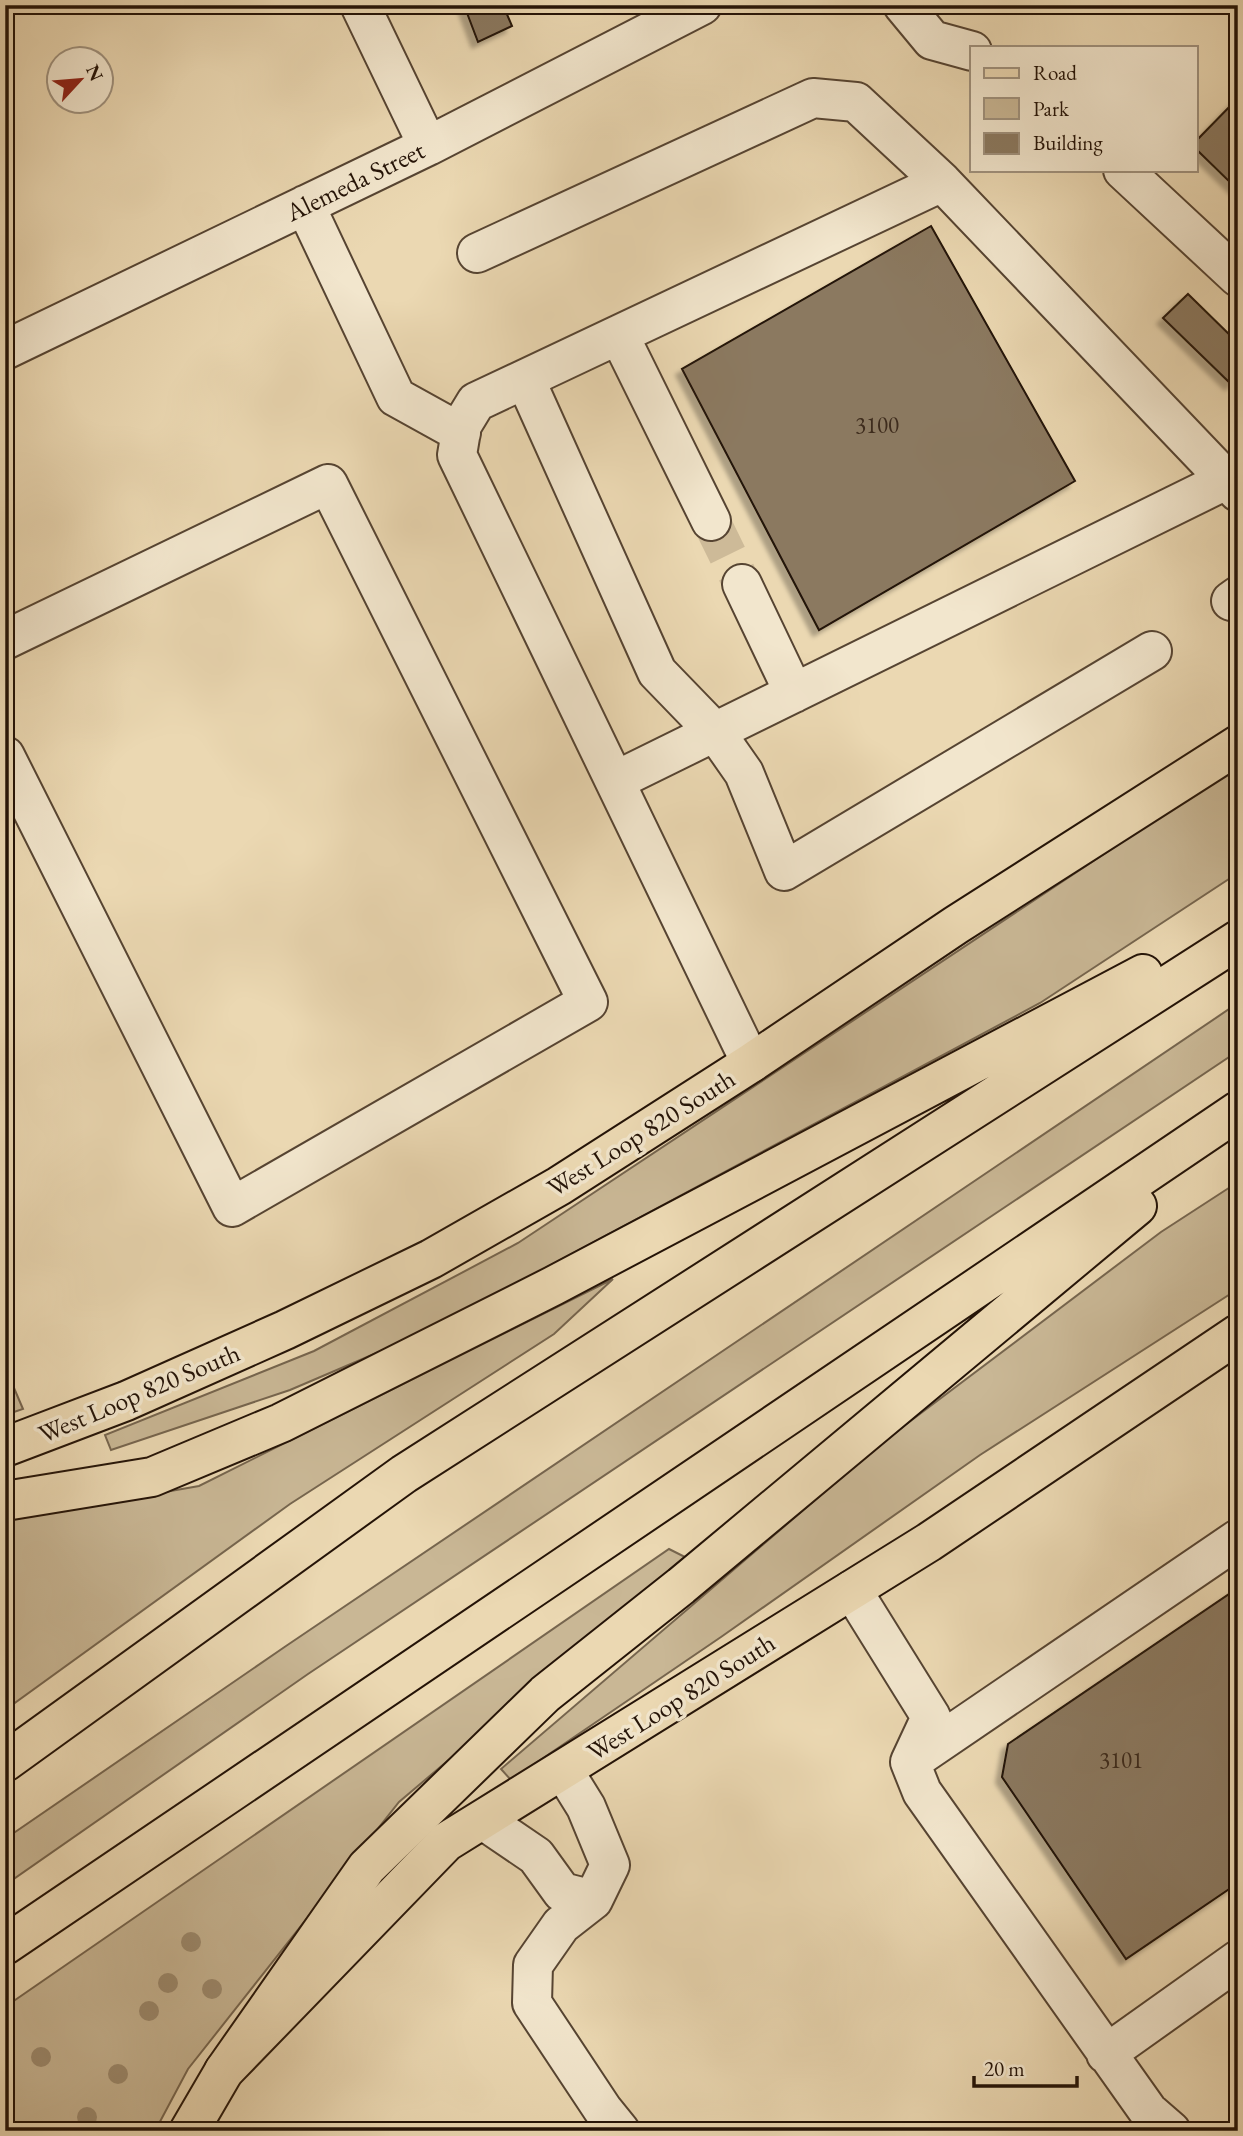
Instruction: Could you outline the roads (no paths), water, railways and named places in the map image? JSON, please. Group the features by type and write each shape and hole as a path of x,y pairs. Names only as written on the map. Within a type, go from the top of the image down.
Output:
{"main road":[{"name":"West Loop 820 South","path":"5,1447 126,1401 285,1330 431,1259 559,1186 751,1063 956,925 1238,745"},
{"path":"5,1501 152,1477 281,1423 553,1286 1238,924"},
{"path":"5,1762 404,1474 1238,940"},
{"path":"5,1945 1238,1111"},
{"path":"224,2071 367,1867 545,1693 681,1586 1238,1122"},
{"name":"West Loop 820 South","path":"189,2131 224,2071 446,1842 929,1542 1238,1334"}],"street":[{"path":"360,5 428,146"},
{"name":"Alemeda Street","path":"5,350 428,146 702,5"},
{"path":"903,5 932,40 970,50"},
{"path":"477,253 813,98 856,103 942,183 1232,486 794,693 615,781"},
{"path":"1125,172 1238,277"},
{"path":"751,1063 457,455 462,425 477,402 942,183"},
{"path":"305,205 396,397 461,433"},
{"path":"619,335 711,521"},
{"path":"525,379 657,672 716,733 744,773 785,871 1152,651"},
{"path":"5,640 328,484 588,1002 233,1207 5,756"},
{"path":"742,584 794,693"},
{"path":"910,1762 1238,1539"},
{"path":"852,1590 931,1717 910,1762 922,1791 1106,2054 1148,2111 1171,2131"},
{"path":"563,1770 586,1807 610,1865 593,1900 561,1926 533,1965 532,2003 603,2110 620,2131"},
{"path":"483,1820 536,1856 562,1892 593,1900"},
{"path":"1106,2054 1238,1960"}],"tunnel":[{"path":"711,521 742,584"}]}
